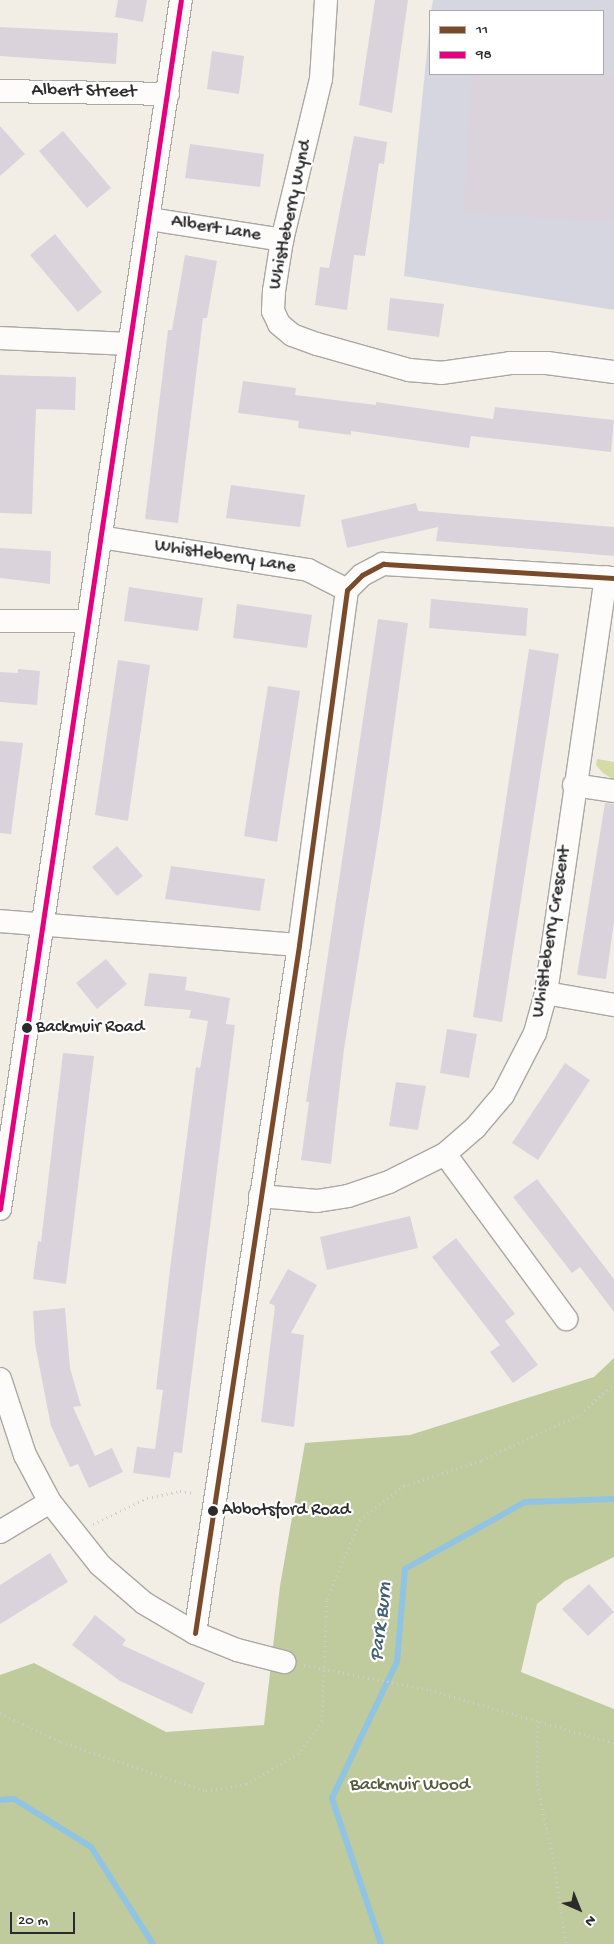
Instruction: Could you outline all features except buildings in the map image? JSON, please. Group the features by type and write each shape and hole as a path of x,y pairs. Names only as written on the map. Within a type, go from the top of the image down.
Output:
{"street":[{"path":"0,1209 41,925 182,0"},
{"name":"Whistleberry Wynd","path":"326,0 320,79 282,240 273,311 279,324 292,335 409,370 441,373 510,363 547,363 614,372"},
{"name":"Albert Street","path":"0,91 168,94"},
{"name":"Albert Lane","path":"150,219 282,240"},
{"path":"0,338 129,344"},
{"name":"Whistleberry Lane","path":"100,537 308,570 347,590"},
{"path":"195,1633 299,945 347,590 362,575 383,564 610,578"},
{"name":"Whistleberry Crescent","path":"260,1196 317,1200 348,1196 389,1182 445,1154 475,1128 503,1095 535,1033 546,993 574,785 610,578"},
{"path":"0,621 87,621"},
{"path":"574,785 614,791"},
{"path":"0,921 299,945"},
{"path":"546,993 614,1005"},
{"path":"445,1154 566,1319"},
{"path":"0,1379 25,1455 50,1502 75,1536 100,1565 144,1603 195,1633 237,1650 284,1662"},
{"path":"0,1532 50,1502"}],"path":[{"path":"0,1713 61,1742 206,1791 246,1784 298,1754 322,1721 325,1693 323,1668 327,1599 360,1520 404,1486 482,1460 581,1414 614,1383"},
{"path":"75,1536 100,1519 147,1498 180,1491 215,1496"},
{"path":"284,1662 430,1690 614,1743"},
{"path":"538,1721 537,1784 554,1862 566,1944"}],"shaded area":[{"path":"433,0 614,0 614,310 404,276 429,32 429,75 604,75 604,10 431,10"}],"green space":[{"path":"597,759 614,762 614,780 603,773 596,765"},
{"name":"Backmuir Wood","path":"614,1358 614,1557 565,1581 537,1604 521,1672 614,1709 614,1944 0,1944 0,1675 34,1663 166,1732 264,1725 280,1586 305,1443 410,1435 594,1377"}],"waterway":[{"name":"Park Burn","path":"381,1944 332,1798 397,1662 405,1569 525,1502 614,1499"},
{"path":"0,1800 14,1799 91,1847 153,1944"}],"transit line":[{"name":"98","path":"0,1209 181,0"},
{"name":"11","path":"195,1633 299,945 347,590 362,575 383,564 614,578"}],"place":[{"name":"Backmuir Road","path":"27,1028"},
{"name":"Abbotsford Road","path":"213,1511"}]}
